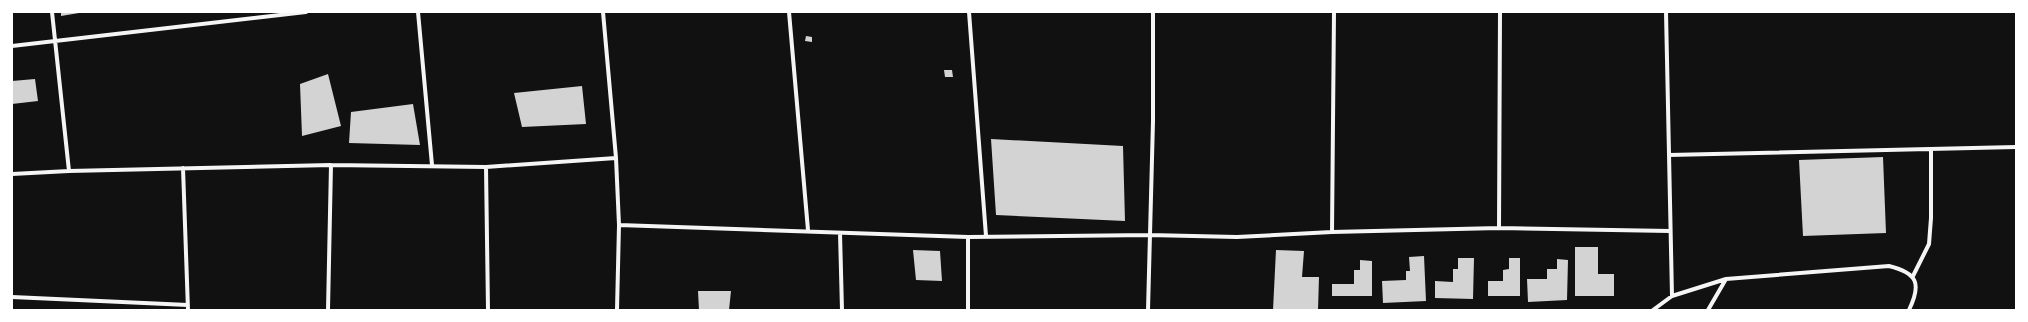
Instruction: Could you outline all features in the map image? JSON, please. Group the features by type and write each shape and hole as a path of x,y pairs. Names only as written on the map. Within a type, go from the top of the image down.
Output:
{"street":[{"path":"52,12 69,171"},
{"path":"12,46 306,12"},
{"path":"418,12 432,165"},
{"path":"603,12 616,158 619,225 617,310"},
{"path":"789,12 808,230"},
{"path":"969,12 986,236"},
{"path":"1148,310 1153,120 1152,12"},
{"path":"1332,232 1334,12"},
{"path":"1499,228 1500,12"},
{"path":"1666,12 1672,296"},
{"path":"1669,155 2016,147"},
{"path":"1913,276 1929,244 1931,218 1931,149"},
{"path":"12,174 69,171 331,165 432,165 486,167 616,158"},
{"path":"328,310 331,165"},
{"path":"486,167 488,310"},
{"path":"12,297 188,308 182,168"},
{"path":"619,225 808,230 840,233 968,237 1149,235 1237,237 1332,232 1499,228 1670,231"},
{"path":"840,233 842,310"},
{"path":"968,237 968,310"},
{"path":"1653,310 1672,296 1726,279 1889,266 1903,269 1913,276 1916,283 1914,300 1909,310"},
{"path":"1708,310 1726,279"}],"building":[{"path":"61,12 79,12 79,13 61,16"},
{"path":"806,36 812,37 812,42 805,41"},
{"path":"944,70 952,70 953,77 945,77"},
{"path":"328,74 341,126 302,136 300,84"},
{"path":"35,79 38,101 12,104 12,81"},
{"path":"582,86 586,124 522,127 514,93"},
{"path":"413,104 420,145 349,143 351,112"},
{"path":"991,139 1123,146 1125,221 996,215"},
{"path":"1883,157 1886,233 1803,236 1799,160"},
{"path":"1575,247 1598,247 1598,274 1614,274 1614,296 1575,296"},
{"path":"913,250 940,251 942,281 916,280"},
{"path":"1276,250 1304,251 1302,277 1319,277 1318,310 1273,310"},
{"path":"1424,256 1426,301 1383,303 1382,281 1406,280 1406,271 1410,271 1409,257"},
{"path":"1458,258 1474,258 1473,299 1435,298 1435,281 1453,282 1453,269 1458,269"},
{"path":"1509,258 1520,258 1520,296 1488,296 1488,281 1503,281 1503,270 1509,269"},
{"path":"1557,259 1568,260 1567,300 1528,302 1527,279 1547,279 1547,269 1557,269"},
{"path":"1360,260 1372,261 1372,296 1332,296 1332,284 1354,284 1354,270 1360,270"},
{"path":"698,291 731,291 729,310 699,310"}]}
